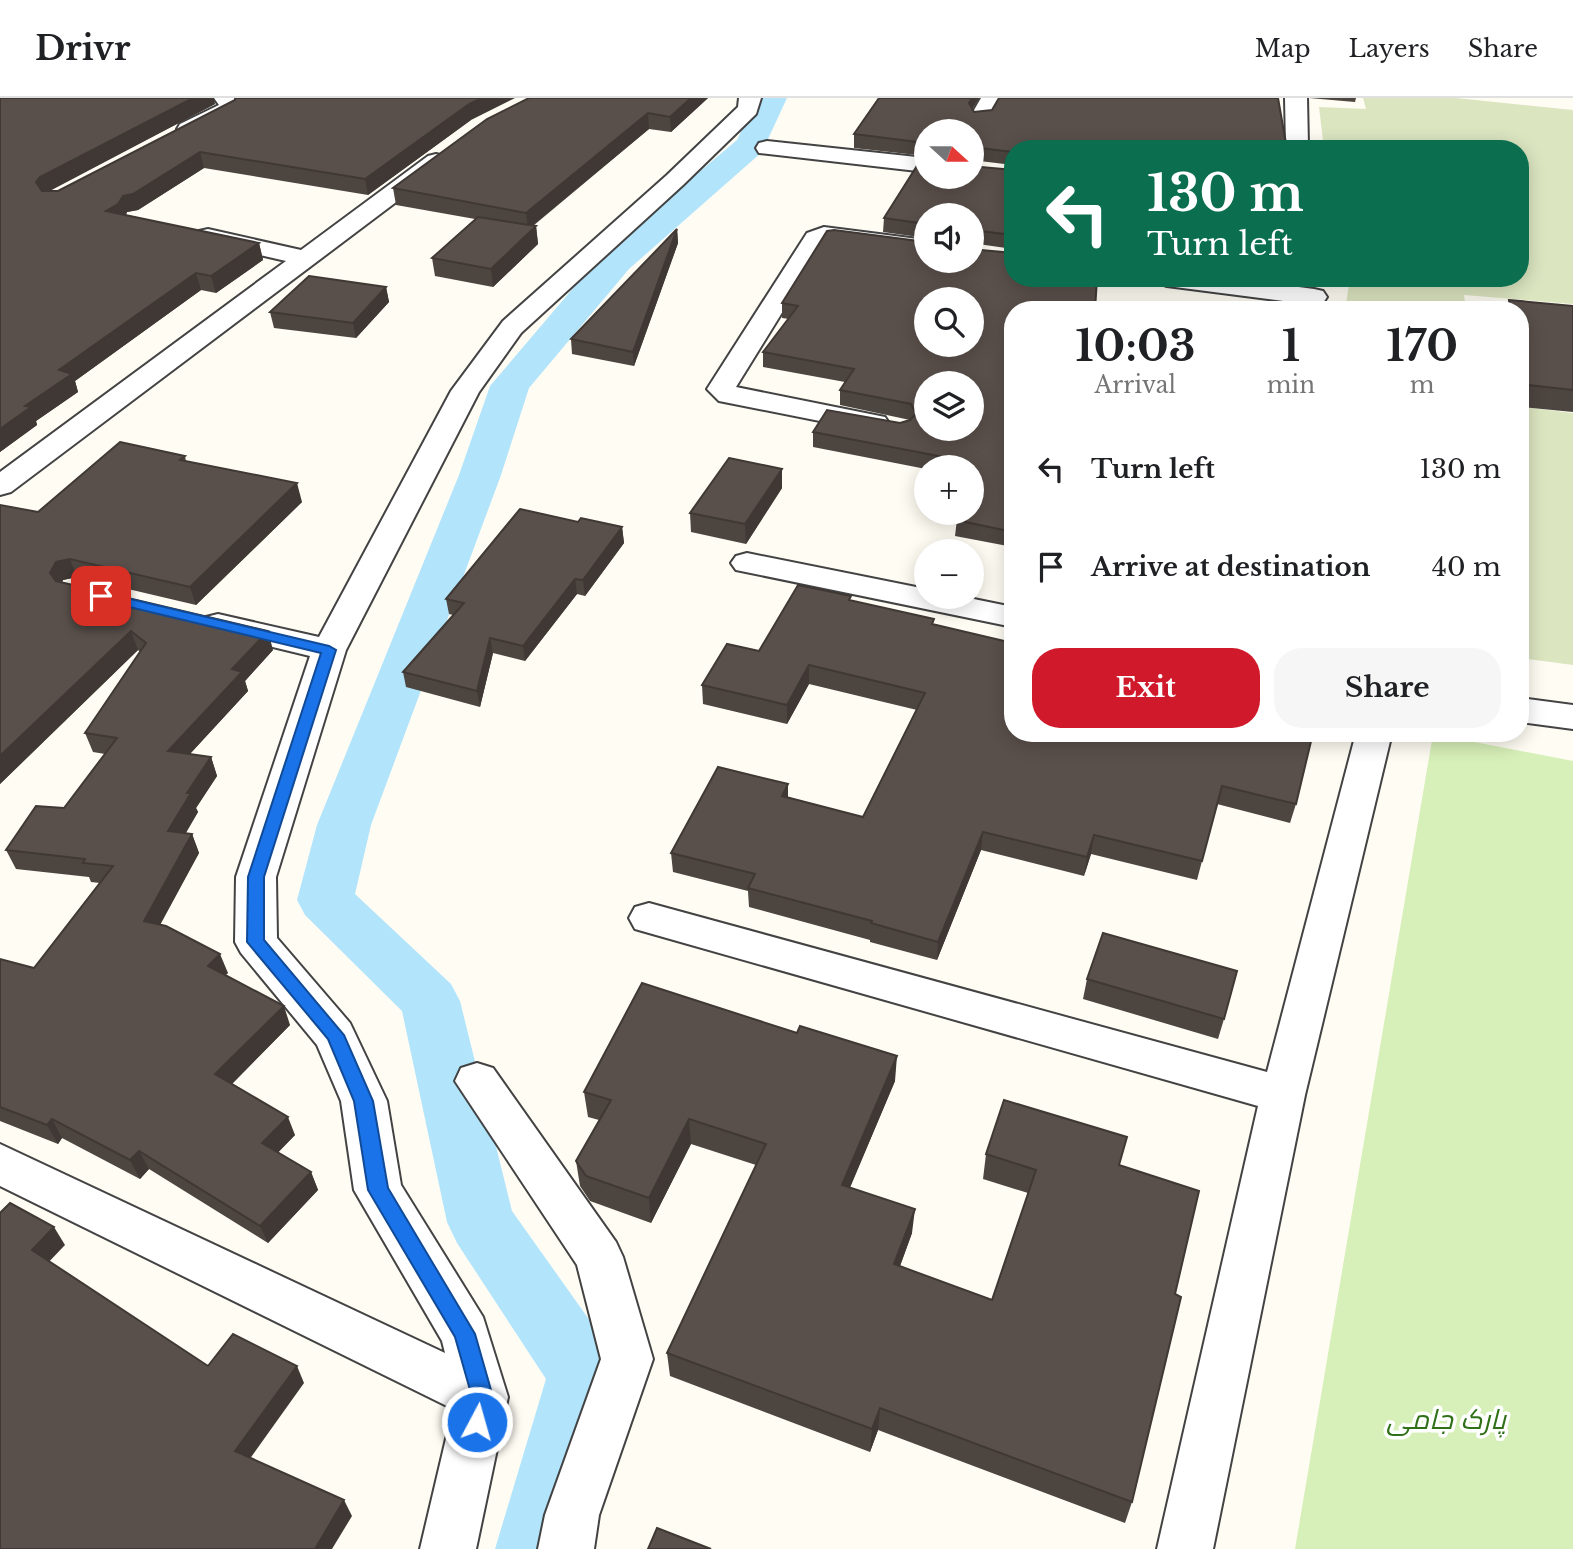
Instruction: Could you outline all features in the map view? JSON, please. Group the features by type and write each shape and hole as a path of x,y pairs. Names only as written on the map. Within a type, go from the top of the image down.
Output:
{"street":[{"path":"171,139 229,108 231,101 225,98"},
{"path":"448,1549 482,1397 465,1334 378,1190 364,1101 335,1035 256,942 256,877 329,650 465,391 512,327 675,180 748,109 750,98"},
{"path":"1296,98 1297,140"},
{"path":"767,148 914,164"},
{"path":"0,486 449,151"},
{"path":"188,232 305,258"},
{"path":"898,427 729,395 721,389 816,238 824,234 834,234 914,245"},
{"path":"1245,287 1315,295"},
{"path":"747,563 1004,615"},
{"path":"182,615 329,650"},
{"path":"1529,711 1573,717"},
{"path":"1185,1549 1283,1095 1372,742"},
{"path":"649,918 1283,1095"},
{"path":"477,1081 599,1257 626,1359 572,1515 566,1549"},
{"path":"0,1164 482,1397"}],"green space":[{"path":"1363,98 1456,98 1573,110 1573,304 1464,295 1465,301 1346,301 1349,287 1529,287 1529,140 1323,140 1319,107 1366,109"},
{"path":"1529,408 1573,413 1573,665 1529,659"},
{"name":"پارک جامی","path":"1432,742 1474,742 1573,761 1573,1549 1295,1549"}],"building":[{"path":"0,98 193,98 40,177 36,182 42,191 58,191 235,98 482,98 469,104 365,179 200,152 133,194 123,196 118,204 106,211 259,243 211,276 196,273 59,370 72,374 25,406 31,407 0,429"},
{"path":"529,98 691,98 670,117 648,113 526,213 393,188 487,119"},
{"path":"879,98 972,98 969,103 974,112 992,110 999,98 1278,98 1285,140 1004,140 1004,151 984,148 984,119 914,119 914,142 854,134"},
{"path":"984,167 1004,169 1004,234 984,231 984,203 914,203 914,222 884,218 914,170 914,189 984,189"},
{"path":"478,217 536,226 491,269 432,258"},
{"path":"677,229 633,352 571,339"},
{"path":"834,230 914,240 914,273 984,273 984,250 1004,252 1004,287 1096,287 1096,301 1004,301 1004,530 980,525 984,525 984,455 933,455 813,432 827,410 900,423 914,416 914,441 984,441 984,371 914,371 914,410 911,404 840,390 854,369 763,352 798,306 782,303 827,231"},
{"path":"309,276 386,287 353,323 270,312"},
{"path":"1529,302 1573,306 1573,390 1529,385"},
{"path":"120,442 185,456 180,460 297,483 190,587 70,559 56,562 50,573 56,581 268,631 232,669 242,672 168,751 211,757 187,793 191,793 168,831 192,834 144,921 166,926 220,954 208,966 284,1006 215,1074 288,1117 262,1143 311,1172 260,1226 139,1151 130,1160 52,1119 47,1125 0,1107 0,959 34,968 113,866 83,863 85,859 6,850 36,806 64,808 117,738 85,733 146,643 131,631 0,756 0,505 38,512"},
{"path":"729,458 782,469 745,524 690,513"},
{"path":"520,509 578,522 581,518 622,527 583,580 575,579 523,646 490,638 477,691 403,672 464,603 446,599"},
{"path":"798,585 851,596 849,600 934,619 932,624 1004,641 1004,742 1311,742 1296,804 1222,786 1202,861 1094,835 1087,857 983,832 938,942 871,923 872,921 748,888 755,874 671,853 718,767 788,784 782,796 863,817 925,693 809,665 787,705 702,685 727,644 759,651"},
{"path":"1103,933 1237,971 1224,1019 1087,979"},
{"path":"642,983 797,1033 800,1026 897,1056 842,1185 915,1209 894,1264 992,1300 1036,1170 986,1154 1004,1100 1127,1137 1119,1165 1199,1191 1175,1294 1181,1297 1132,1502 880,1408 872,1429 667,1353 766,1144 689,1119 649,1198 586,1176 576,1161 611,1100 584,1092"},
{"path":"10,1203 54,1227 32,1250 208,1366 233,1334 297,1366 235,1451 344,1500 315,1549 0,1549 0,1213"},
{"path":"657,1528 711,1549 648,1549"}],"waterway":[{"path":"534,1549 584,1373 481,1222 430,1001 325,900 344,825 480,475 510,386 616,261 751,145 772,98"}],"route":[{"path":"101,596 329,650 256,877 256,942 335,1035 364,1101 378,1190 465,1334 482,1397 477,1422"}]}
